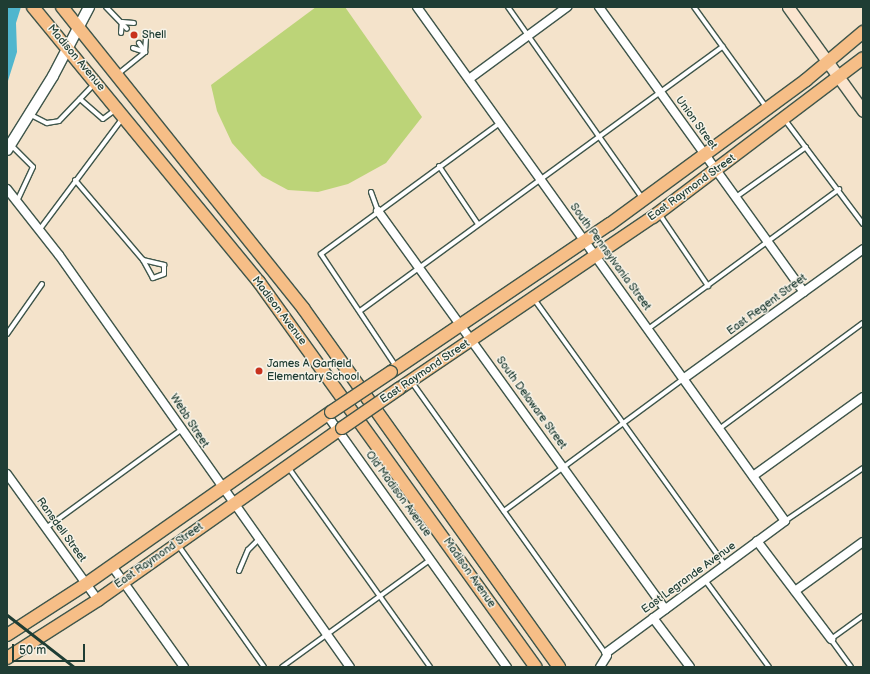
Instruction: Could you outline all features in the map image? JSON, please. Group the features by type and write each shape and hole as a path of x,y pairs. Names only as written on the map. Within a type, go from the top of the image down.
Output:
{"main road":[{"name":"Madison Avenue","path":"62,7 303,308 559,667"},
{"path":"788,7 863,111"},
{"name":"Madison Avenue","path":"37,12 69,47 120,113 259,282 536,667"},
{"name":"East Raymond Street","path":"7,635 86,584 329,413 644,200 827,63 863,32"},
{"name":"East Raymond Street","path":"7,658 98,600 340,429 596,257 785,120 863,58"}],"street":[{"path":"9,148 69,47 89,7"},
{"name":"South Pennsylvania Street","path":"417,7 785,521"},
{"path":"469,79 567,7"},
{"name":"Union Street","path":"599,7 804,292"},
{"name":"Webb Street","path":"7,189 40,229 258,540 350,667"},
{"name":"South Delaware Street","path":"378,211 666,609"},
{"name":"East Regent Street","path":"683,379 863,249"},
{"path":"753,476 863,397"},
{"name":"Old Madison Avenue","path":"329,413 492,645 503,666"},
{"name":"Ransdell Street","path":"7,474 98,600"},
{"name":"East Legrande Avenue","path":"600,666 606,654 785,521"},
{"path":"757,541 831,639"},
{"path":"795,591 863,542"},
{"path":"112,566 184,667"},
{"path":"653,618 690,667"}],"lane":[{"path":"106,7 122,22 127,29"},
{"path":"508,7 597,137 644,200"},
{"path":"694,7 768,108"},
{"path":"122,22 134,23"},
{"path":"121,33 122,22"},
{"path":"116,75 145,52 146,38"},
{"path":"139,43 145,52"},
{"path":"360,311 722,46"},
{"path":"133,48 145,52"},
{"path":"30,114 47,124 59,121 96,82"},
{"path":"80,99 103,119 120,113"},
{"path":"40,229 120,113"},
{"path":"785,120 839,189 863,224"},
{"path":"394,370 360,311 321,254 439,166 500,123"},
{"path":"736,197 806,147"},
{"path":"9,148 33,167 16,201"},
{"path":"439,166 478,224"},
{"path":"75,180 143,260 153,278 164,274 164,265 143,260"},
{"path":"648,330 839,189"},
{"path":"371,192 378,211"},
{"path":"658,213 708,286"},
{"path":"7,334 42,284"},
{"path":"534,300 725,565"},
{"path":"719,428 863,323"},
{"path":"504,511 683,379"},
{"path":"411,381 606,654"},
{"path":"46,528 181,430"},
{"path":"288,466 430,667"},
{"path":"785,521 863,468"},
{"path":"239,571 248,550 258,540"},
{"path":"178,544 264,667"},
{"path":"282,667 431,559"},
{"path":"705,580 769,667"},
{"path":"851,667 831,639 863,616"}],"green space":[{"path":"316,7 345,7 422,117 386,163 348,184 318,192 288,190 262,176 232,143 217,111 211,85"}],"water":[{"path":"21,7 16,23 17,52 7,84 7,8"}],"railway":[{"path":"7,615 74,667"}],"place":[{"name":"Shell","path":"134,35"},
{"name":"James A Garfield Elementary School","path":"259,371"}]}
